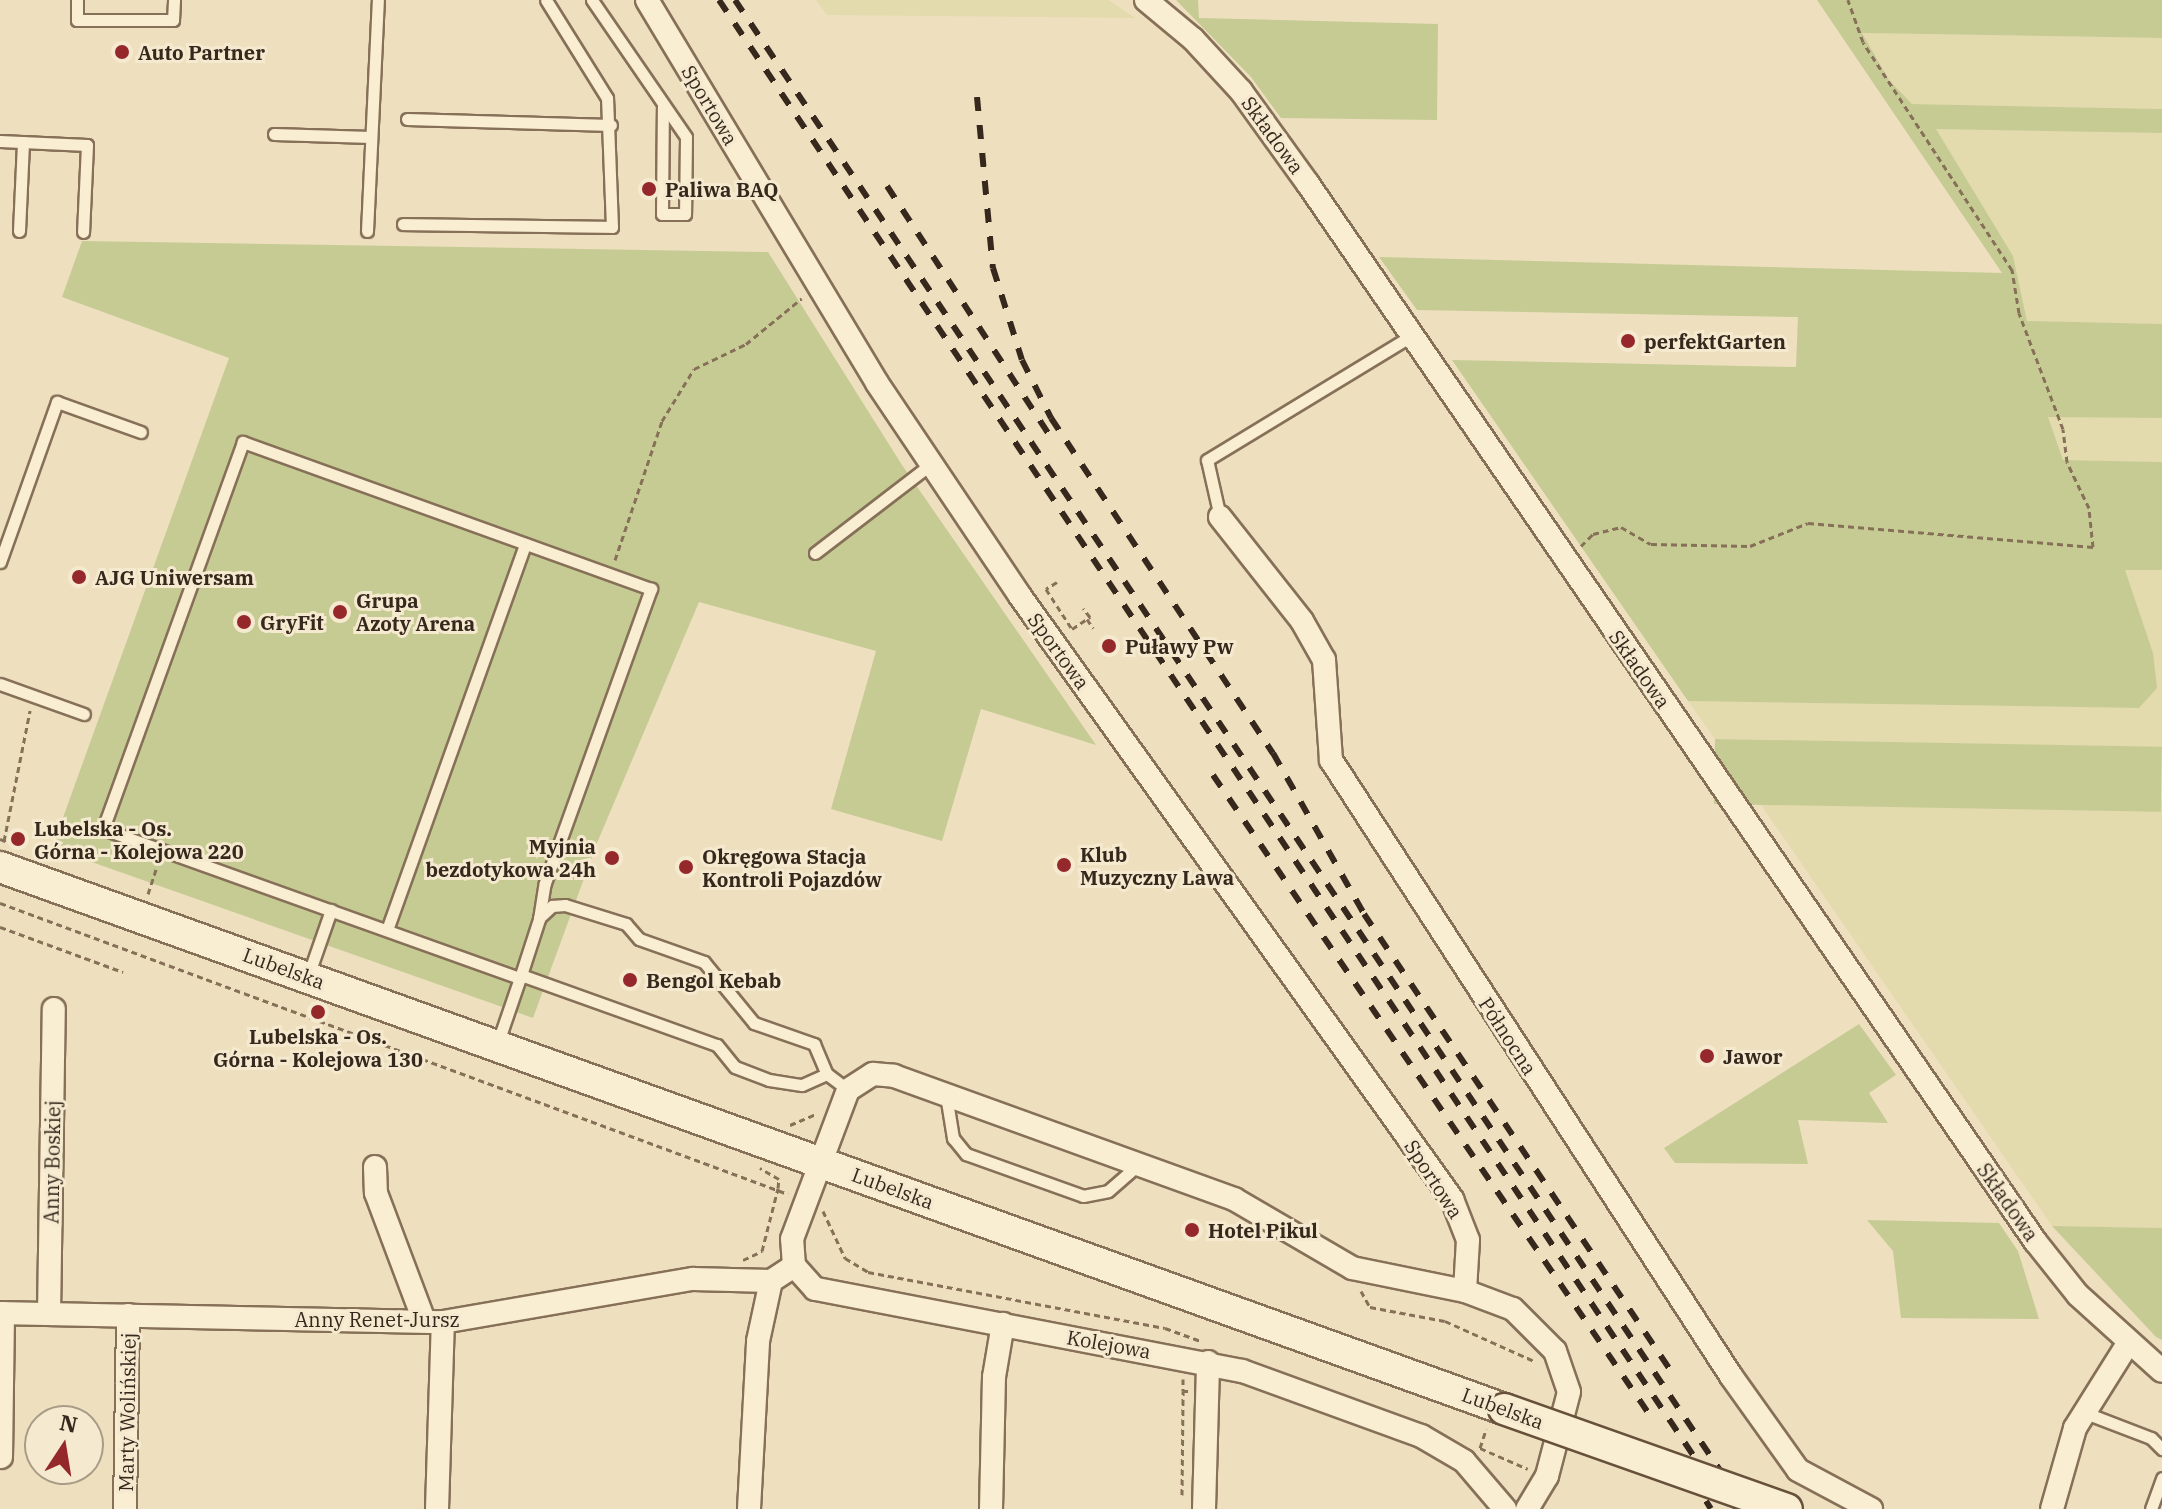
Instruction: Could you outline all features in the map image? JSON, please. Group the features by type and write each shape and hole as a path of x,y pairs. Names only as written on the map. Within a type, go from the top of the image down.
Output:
{"main road":[{"name":"Lubelska","path":"2,854 308,977 496,1046 769,1131 819,1161 1497,1414 1787,1509"}],"street":[{"name":"Sportowa","path":"647,0 931,464 1052,642 1452,1199 1468,1240 1465,1291"},
{"name":"Składowa","path":"1146,0 1193,39 1241,91 2035,1241 2127,1345 2162,1371"},
{"name":"Północna","path":"1220,517 1302,621 1324,660 1331,760 1731,1376 1798,1470 1871,1509"},
{"name":"Anny Boskiej","path":"49,1314 54,1009"},
{"path":"749,1509 758,1341 771,1281 794,1266 792,1239 836,1114 848,1090 873,1074 887,1074 946,1094 1234,1199 1352,1268 1465,1291 1513,1309 1555,1351 1569,1392 1547,1476 1527,1509"},
{"path":"375,1167 376,1193 433,1321 437,1509"},
{"name":"Kolejowa","path":"794,1266 815,1289 1003,1324 1207,1353 1421,1436 1464,1461 1505,1509"},
{"name":"Anny Renet-Jursz","path":"2,1313 433,1321 693,1279 771,1281"},
{"path":"1,1457 2,1313"},
{"name":"Marty Wolińskiej","path":"125,1509 128,1315"},
{"path":"991,1509 994,1377 1003,1324"},
{"path":"2052,1509 2083,1412 2127,1345"},
{"path":"1204,1509 1207,1353"}],"lane":[{"path":"77,0 77,20 173,20 174,0"},
{"path":"367,231 378,0"},
{"path":"403,224 612,227 611,125 607,98 546,0"},
{"path":"592,0 686,137 685,214 662,214 663,106"},
{"path":"407,119 611,125"},
{"path":"274,134 371,137"},
{"path":"0,141 87,145 83,232"},
{"path":"19,231 23,142"},
{"path":"1220,517 1207,460 1411,336"},
{"path":"0,562 57,402 141,432"},
{"path":"496,1046 521,976 539,919 545,883 651,589 243,442 103,829 387,930 521,976 717,1045 735,1067 769,1080 802,1085 827,1074"},
{"path":"815,553 931,464"},
{"path":"387,930 525,544"},
{"path":"0,684 84,714"},
{"path":"539,919 552,906 565,905 626,924 639,939 704,962 754,1023 814,1044 827,1074 848,1090"},
{"path":"308,977 331,910"},
{"path":"946,1094 953,1138 966,1154 1083,1196 1108,1191 1140,1164"},
{"path":"2083,1412 2151,1438 2162,1449"},
{"path":"2151,1509 2162,1478"}],"path":[{"path":"1566,562 1593,534 1621,527 1651,544 1750,546 1808,523 2093,547 2089,508 2067,462 2063,429 2019,313 2012,270 1863,42 1848,0"},
{"path":"610,575 662,421 694,369 746,344 802,298"},
{"path":"1057,582 1046,589 1072,629"},
{"path":"1083,608 1093,628"},
{"path":"1052,642 1087,619"},
{"path":"2,854 33,696"},
{"path":"148,894 163,850"},
{"path":"0,903 778,1188 830,1218 845,1258 868,1272 1165,1328 1207,1353"},
{"path":"0,927 123,972"},
{"path":"729,1262 762,1251 779,1179 751,1164 769,1131 826,1110 836,1114"},
{"path":"1357,1285 1370,1307 1445,1321 1531,1360 1555,1351"},
{"path":"1182,1509 1183,1391"},
{"path":"1497,1414 1477,1448 1547,1476"}],"shaded area":[{"path":"816,0 1109,0 1135,18 827,15"},
{"path":"1862,33 2162,38 2162,109 1912,104 1889,80"},
{"path":"1935,128 2162,133 2162,324 2027,321 2013,256"},
{"path":"2047,416 2162,418 2162,462 2063,460"},
{"path":"2124,569 2162,570 2162,747 1715,739 1688,701 2139,708 2156,688 2153,653"},
{"path":"1752,792 2162,800 2162,1228 2052,1226"}],"green space":[{"path":"1176,0 1198,0 1199,18 1438,24 1437,120 1281,118 1251,77"},
{"path":"1817,0 2162,0 2162,38 1862,33 1889,80 1912,104 2162,109 2162,133 1936,129 2013,256 2027,321 2162,324 2162,418 2048,417 2063,460 2162,462 2162,570 2125,570 2153,653 2157,688 2139,708 1688,701 1452,360 1796,367 1798,317 1417,310 1379,257 2002,273"},
{"path":"82,241 768,252 902,465 1096,745 981,709 942,841 831,809 876,651 699,602 597,843 533,1018 52,848 229,358 62,297"},
{"path":"1715,739 2162,747 2161,812 1714,804"},
{"path":"1859,1024 1896,1075 1869,1093 1888,1123 1798,1120 1808,1164 1675,1163 1664,1148"},
{"path":"1867,1220 1999,1223 2018,1251 2039,1319 1901,1318 1893,1251"},
{"path":"2052,1226 2162,1228 2162,1340 2156,1337"}],"railway":[{"path":"719,0 1729,1509"},
{"path":"735,0 1746,1509"},
{"path":"977,97 993,268 1022,360 1051,418 1273,753 1364,914 1669,1368"},
{"path":"887,186 1054,442"},
{"path":"1213,775 1649,1414"},
{"path":"1706,1501 1711,1509"}],"place":[{"name":"Auto Partner","path":"122,52"},
{"name":"Paliwa BAQ","path":"649,189"},
{"name":"perfektGarten","path":"1628,341"},
{"name":"AJG Uniwersam","path":"79,577"},
{"name":"Grupa Azoty Arena","path":"340,612"},
{"name":"GryFit","path":"244,622"},
{"name":"Puławy Pw","path":"1109,646"},
{"name":"Lubelska - Os. Górna - Kolejowa 220","path":"18,839"},
{"name":"Myjnia bezdotykowa 24h","path":"612,858"},
{"name":"Klub Muzyczny Lawa","path":"1064,865"},
{"name":"Okręgowa Stacja Kontroli Pojazdów","path":"686,867"},
{"name":"Bengol Kebab","path":"630,980"},
{"name":"Lubelska - Os. Górna - Kolejowa 130","path":"318,1012"},
{"name":"Jawor","path":"1707,1056"},
{"name":"Hotel Pikul","path":"1192,1230"}]}
